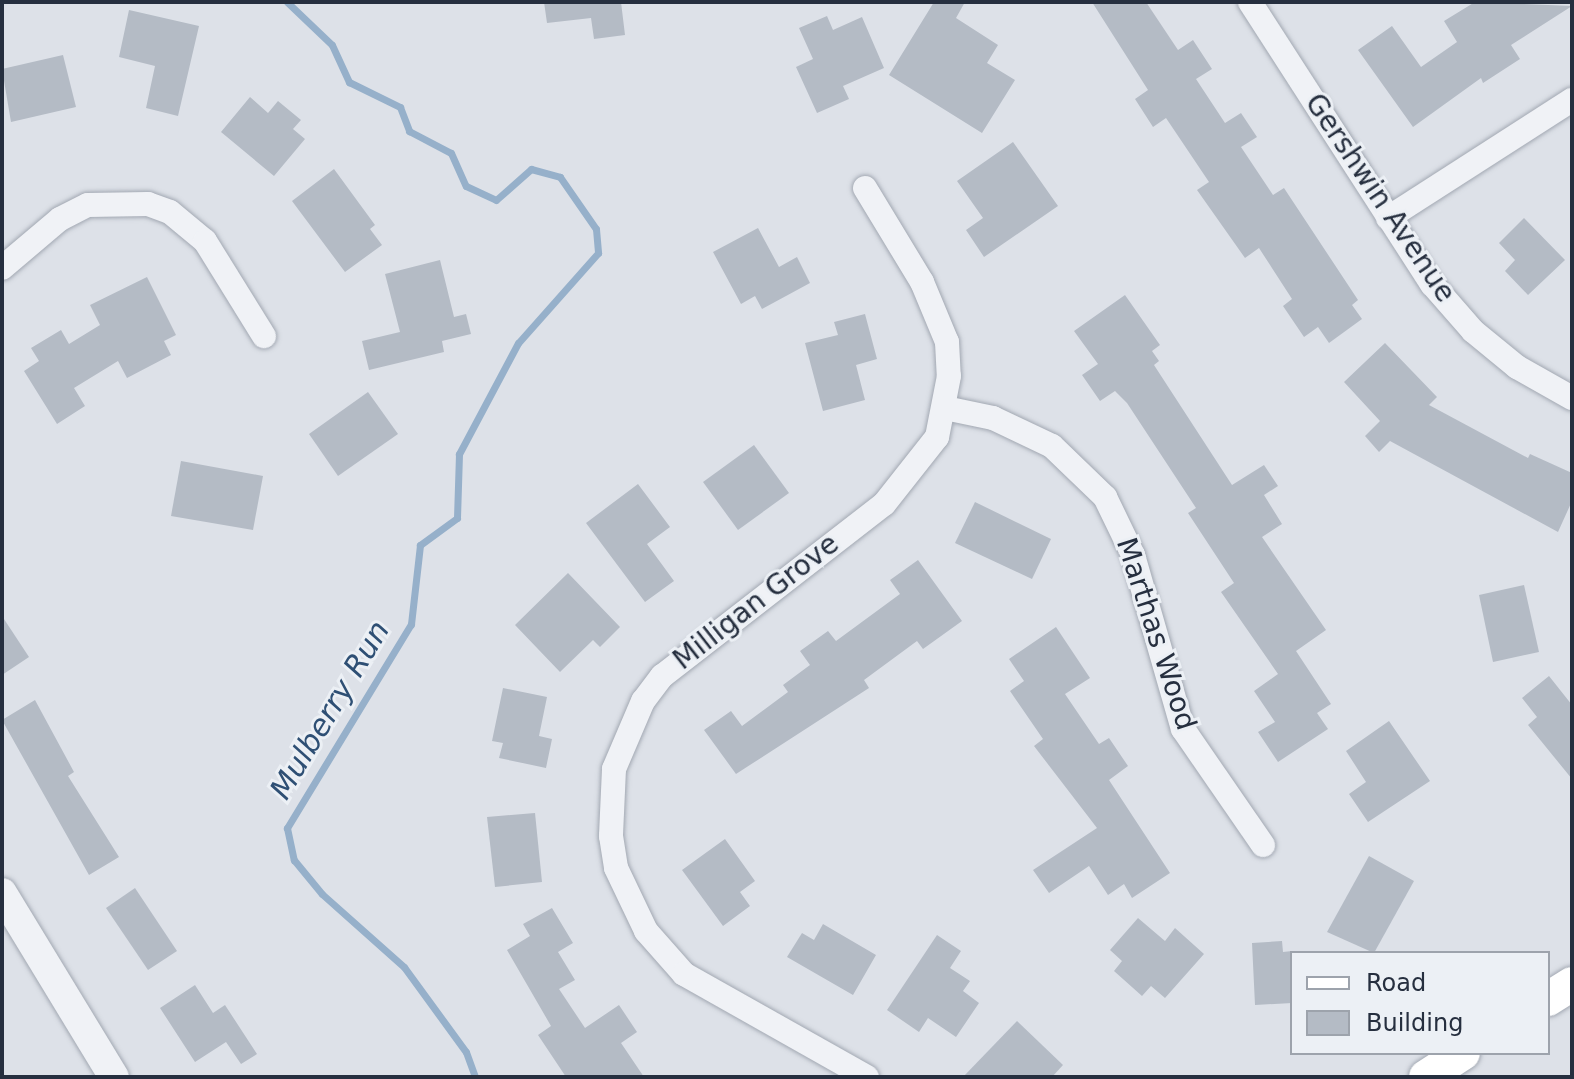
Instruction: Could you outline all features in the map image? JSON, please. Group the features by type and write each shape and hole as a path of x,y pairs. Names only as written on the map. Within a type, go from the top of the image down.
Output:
{"main road":[{"path":"1550,998 1572,984"},
{"path":"1426,1077 1460,1055"}],"street":[{"name":"Gershwin Avenue","path":"1250,2 1388,218 1473,331 1517,367 1572,398"},
{"path":"1388,218 1572,100"},
{"name":"Milligan Grove","path":"865,188 938,313 947,342 945,408 937,437 904,485 662,676 643,701 614,769 616,868 663,954 721,998 867,1077"},
{"path":"2,268 60,219 88,205 148,204 170,212 205,241 264,336"},
{"name":"Marthas Wood","path":"945,408 993,418 1052,446 1105,497 1133,555 1183,729 1263,845"},
{"path":"2,893 114,1077"}],"building":[{"path":"544,2 621,2 625,35 594,39 591,18 547,23"},
{"path":"934,2 965,2 956,18 998,45 987,63 1015,80 982,133 889,75"},
{"path":"1092,2 1146,2 1178,50 1193,40 1212,69 1196,79 1225,123 1241,113 1257,137 1241,147 1273,195 1284,188 1358,300 1352,305 1362,319 1329,343 1318,327 1304,337 1283,306 1292,299 1259,248 1245,258 1197,190 1209,182 1166,118 1153,127 1135,99 1148,90"},
{"path":"1475,2 1572,6 1511,45 1520,59 1483,83 1481,78 1413,127 1358,50 1392,26 1421,67 1457,42 1444,21"},
{"path":"129,10 199,26 178,116 146,108 155,66 119,57"},
{"path":"827,16 833,30 862,17 884,68 843,86 849,99 817,113 796,67 813,59 799,28"},
{"path":"63,55 76,107 11,122 2,69"},
{"path":"250,97 268,113 278,101 301,120 293,129 305,139 274,176 221,132"},
{"path":"1013,142 1058,206 984,257 966,230 983,218 957,181"},
{"path":"334,169 375,225 370,229 382,245 345,272 292,201"},
{"path":"1524,218 1565,260 1528,295 1505,271 1515,260 1499,243"},
{"path":"758,228 779,267 797,257 810,283 762,309 755,296 741,304 713,252"},
{"path":"440,260 454,317 466,314 471,334 442,341 444,352 369,370 362,341 400,332 385,274"},
{"path":"147,277 176,335 164,341 171,355 127,378 118,361 74,388 85,406 57,424 24,371 39,361 31,348 61,330 69,344 100,325 90,305"},
{"path":"1125,295 1160,345 1152,351 1159,361 1154,365 1232,485 1264,465 1278,486 1264,495 1282,524 1262,537 1326,630 1296,651 1331,704 1317,713 1328,729 1278,762 1258,732 1275,722 1254,691 1278,674 1221,592 1234,583 1188,513 1196,508 1127,403 1115,391 1100,401 1082,375 1098,364 1074,331"},
{"path":"865,314 877,359 856,365 865,400 823,411 805,343 838,335 834,322"},
{"path":"1385,343 1437,397 1429,405 1528,458 1530,454 1572,473 1572,501 1558,532 1390,441 1379,452 1365,436 1380,421 1344,382"},
{"path":"368,392 398,434 338,476 309,434"},
{"path":"754,445 789,493 738,530 703,482"},
{"path":"181,461 263,476 253,530 171,516"},
{"path":"638,484 670,527 647,544 674,581 645,602 586,523"},
{"path":"975,502 1051,539 1032,579 955,543"},
{"path":"918,560 962,621 923,649 917,641 864,680 869,688 736,774 704,730 731,711 742,726 788,692 783,685 810,665 800,651 828,631 836,641 900,594 890,580"},
{"path":"568,573 620,627 600,647 593,640 560,672 515,625"},
{"path":"1524,585 1539,652 1493,662 1479,595"},
{"path":"2,616 29,657 2,675"},
{"path":"1056,627 1090,678 1065,694 1099,744 1109,738 1128,766 1109,780 1170,873 1132,898 1124,884 1108,895 1089,866 1049,893 1033,870 1097,828 1034,746 1043,739 1010,691 1024,681 1009,659"},
{"path":"1549,676 1572,705 1572,779 1528,725 1537,717 1522,698"},
{"path":"503,688 547,697 539,736 552,739 546,768 499,758 503,743 492,741"},
{"path":"35,700 74,772 68,776 119,857 89,875 2,720"},
{"path":"1389,721 1430,781 1368,822 1349,794 1366,782 1346,751"},
{"path":"535,813 542,882 495,887 487,817"},
{"path":"725,839 755,881 740,892 750,906 723,926 682,870"},
{"path":"1369,856 1414,881 1375,951 1327,932"},
{"path":"135,888 177,951 148,970 106,908"},
{"path":"552,908 573,943 558,952 575,980 559,989 585,1028 619,1005 637,1032 621,1043 644,1077 566,1077 538,1035 551,1026 507,950 530,936 523,924"},
{"path":"1138,918 1165,941 1175,928 1204,954 1165,998 1151,986 1142,996 1114,971 1122,961 1110,950"},
{"path":"823,924 876,955 853,995 787,957 802,933 814,940"},
{"path":"937,935 961,951 950,968 970,981 963,991 979,1003 956,1037 928,1018 919,1032 887,1010"},
{"path":"1282,941 1283,952 1290,951 1290,1003 1255,1005 1252,943"},
{"path":"195,985 213,1013 225,1005 257,1054 241,1064 226,1042 195,1062 160,1008"},
{"path":"1017,1021 1063,1065 1052,1077 963,1077"}],"waterway":[{"name":"Mulberry Run","path":"287,2 332,45 349,82 400,107 409,131 451,153 466,186 496,200 531,169 560,177 596,229 598,253 518,343 459,454 457,518 420,545 411,624 287,828 294,860 322,894 404,967 466,1052 475,1077"}]}
